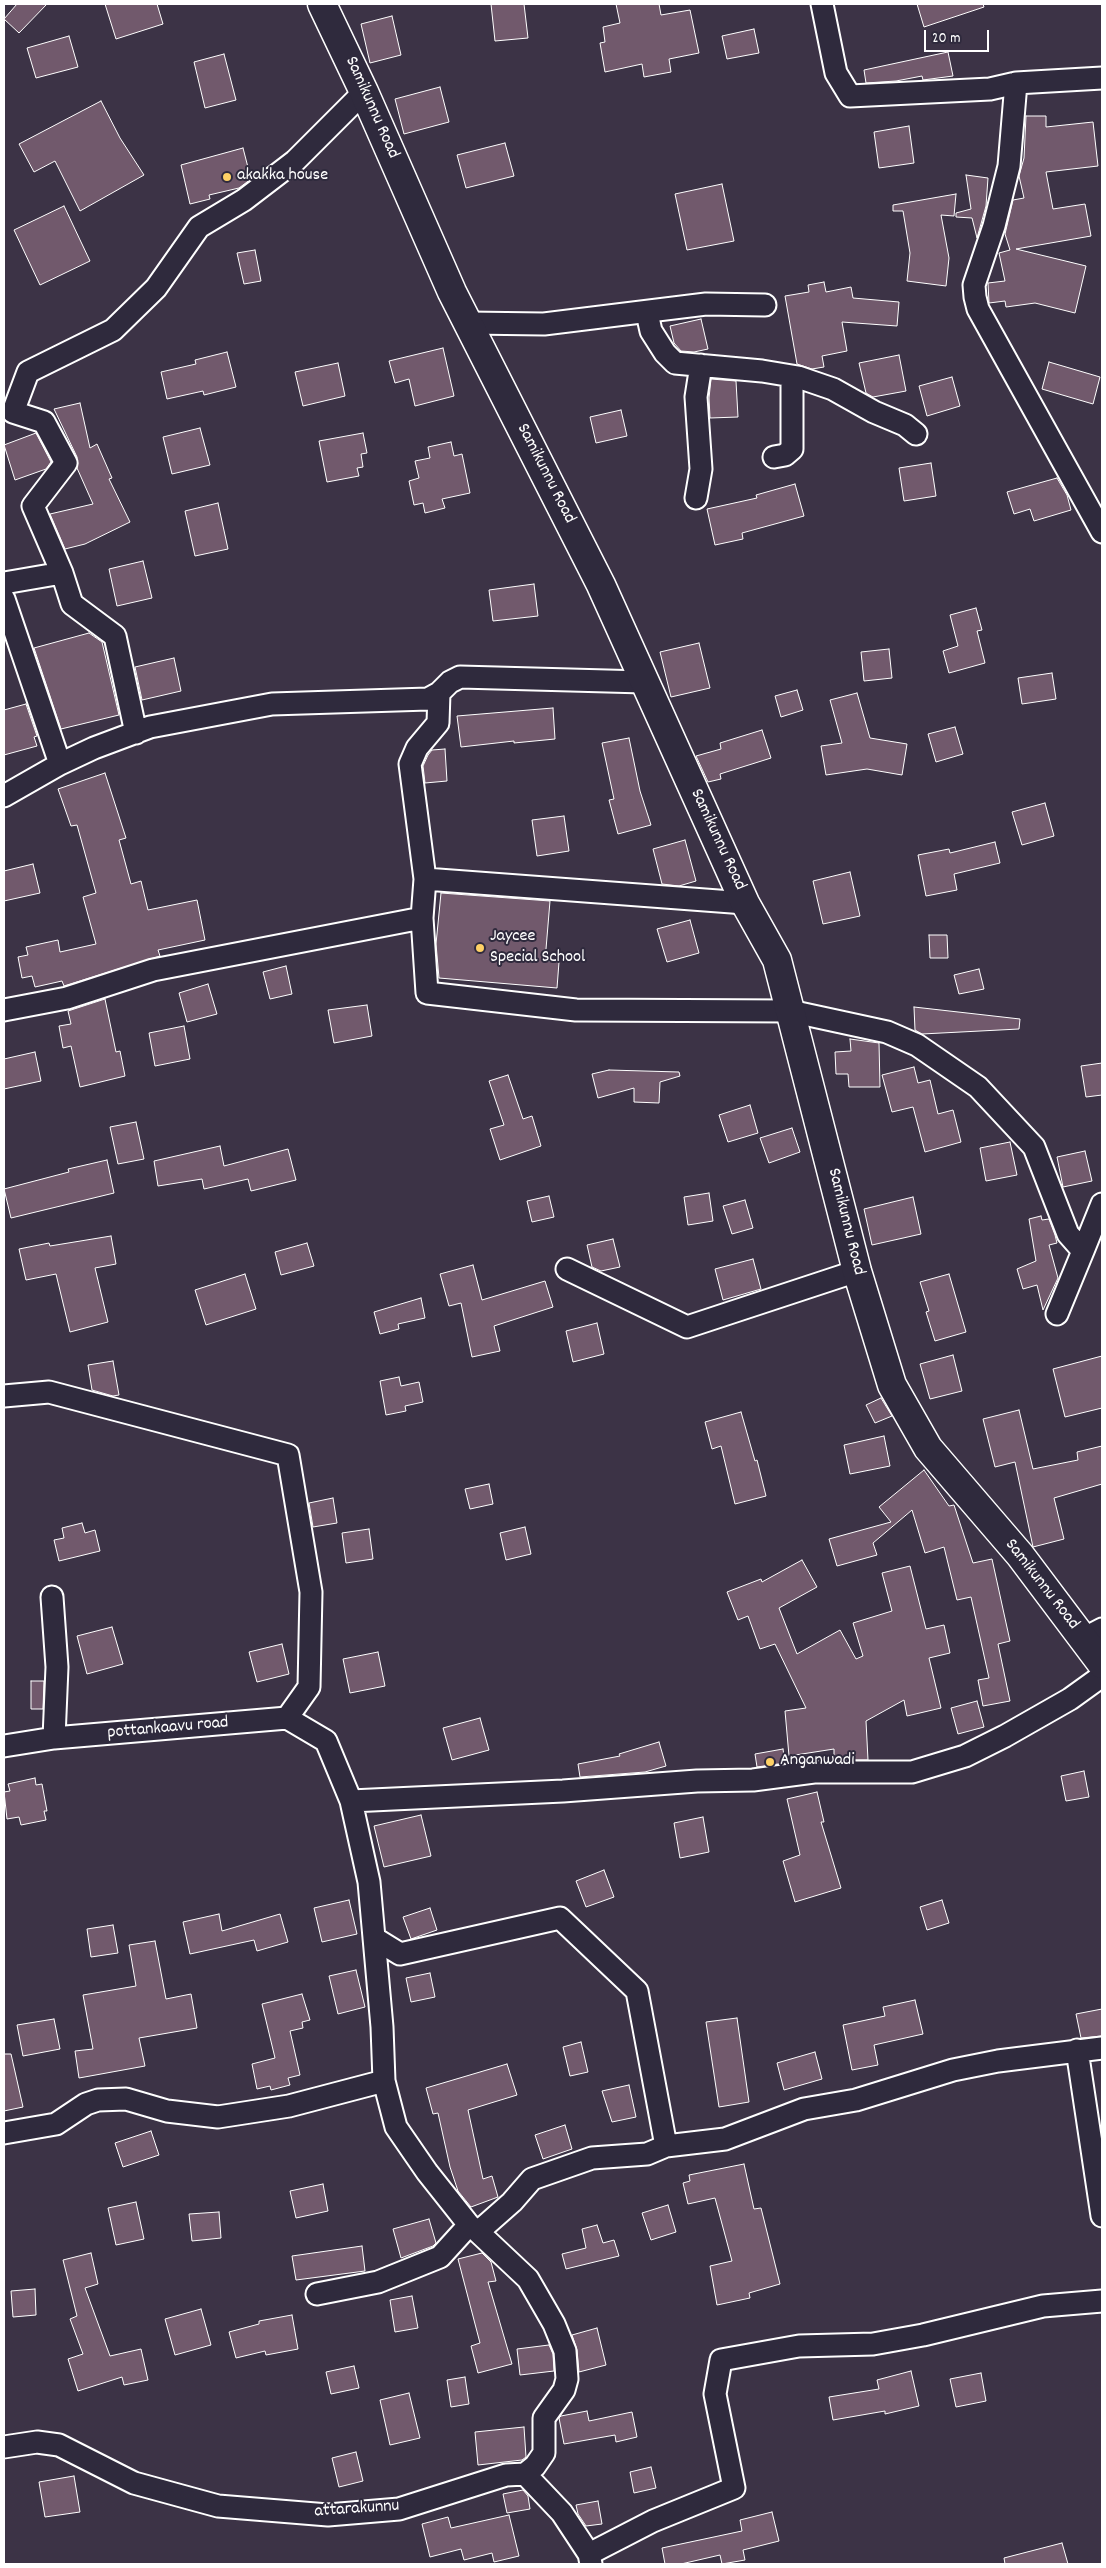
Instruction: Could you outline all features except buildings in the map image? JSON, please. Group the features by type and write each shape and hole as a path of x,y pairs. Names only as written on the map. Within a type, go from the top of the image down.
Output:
{"main road":[{"name":"Samikunnu Road","path":"322,4 364,92 452,292 601,585 746,903 778,960 857,1271 892,1385 928,1448 1020,1556 1093,1634 1102,1664"}],"street":[{"path":"822,4 836,73 850,96 990,89 1016,83 1102,78"},
{"path":"1016,83 1009,166 994,226 974,285 975,298 978,309 1102,532"},
{"path":"136,733 115,636 72,604 62,573 33,506 66,463 44,422 8,413 28,372 113,330 156,288 199,227 244,200 295,160 364,92"},
{"path":"468,323 544,324 647,313 706,304 765,305"},
{"path":"647,313 651,331 665,353 675,363 792,376 833,389 874,412 905,425 916,434"},
{"path":"696,498 701,468 696,396 701,365"},
{"path":"774,457 792,449 792,376"},
{"path":"4,583 62,573"},
{"path":"4,599 60,764"},
{"path":"4,796 60,764 150,727 272,704 428,699 439,694 450,682 460,677 644,682"},
{"path":"439,694 438,723 417,748 410,764 426,879 422,918 427,993 576,1010 790,1011 887,1032 917,1045 978,1087 1034,1147 1068,1234 1083,1251"},
{"path":"426,879 746,903"},
{"path":"4,1010 68,998 153,970 422,918"},
{"path":"1057,1314 1102,1204"},
{"path":"567,1269 687,1327 857,1271"},
{"path":"4,1396 48,1392 288,1455 311,1592 309,1687 287,1718 326,1740 351,1801 368,1882 384,2081 396,2127 427,2172 474,2228 528,2278 554,2324 564,2351 567,2379 564,2390 544,2418 544,2453 536,2466 525,2474 562,2513 590,2559 652,2521 734,2488 715,2394 722,2360 799,2346 873,2344 923,2335 1043,2306 1102,2301"},
{"path":"52,1597 58,1667 54,1738"},
{"path":"351,1801 563,1791 697,1781 753,1780 814,1772 912,1772 965,1756 1070,1700 1102,1676"},
{"name":"pottankaavu road","path":"4,1746 54,1738 287,1718"},
{"path":"374,1938 400,1954 560,1918 636,1991 666,2146"},
{"path":"317,2294 378,2282 440,2257 474,2228 512,2202 532,2180 592,2158 647,2154 666,2146 725,2139 804,2109 856,2100 953,2070 1077,2050 1102,2048"},
{"path":"1077,2050 1102,2216"},
{"path":"4,2133 56,2124 86,2104 98,2100 126,2099 167,2111 218,2117 289,2106 384,2081"},
{"name":"attarakunnu","path":"4,2446 37,2442 60,2445 134,2483 218,2506 328,2515 399,2510 506,2476 525,2474"}],"place":[{"name":"akakka house","path":"227,177"},
{"name":"Jaycee Special School","path":"480,948"},
{"name":"Anganwadi","path":"770,1762"}]}
